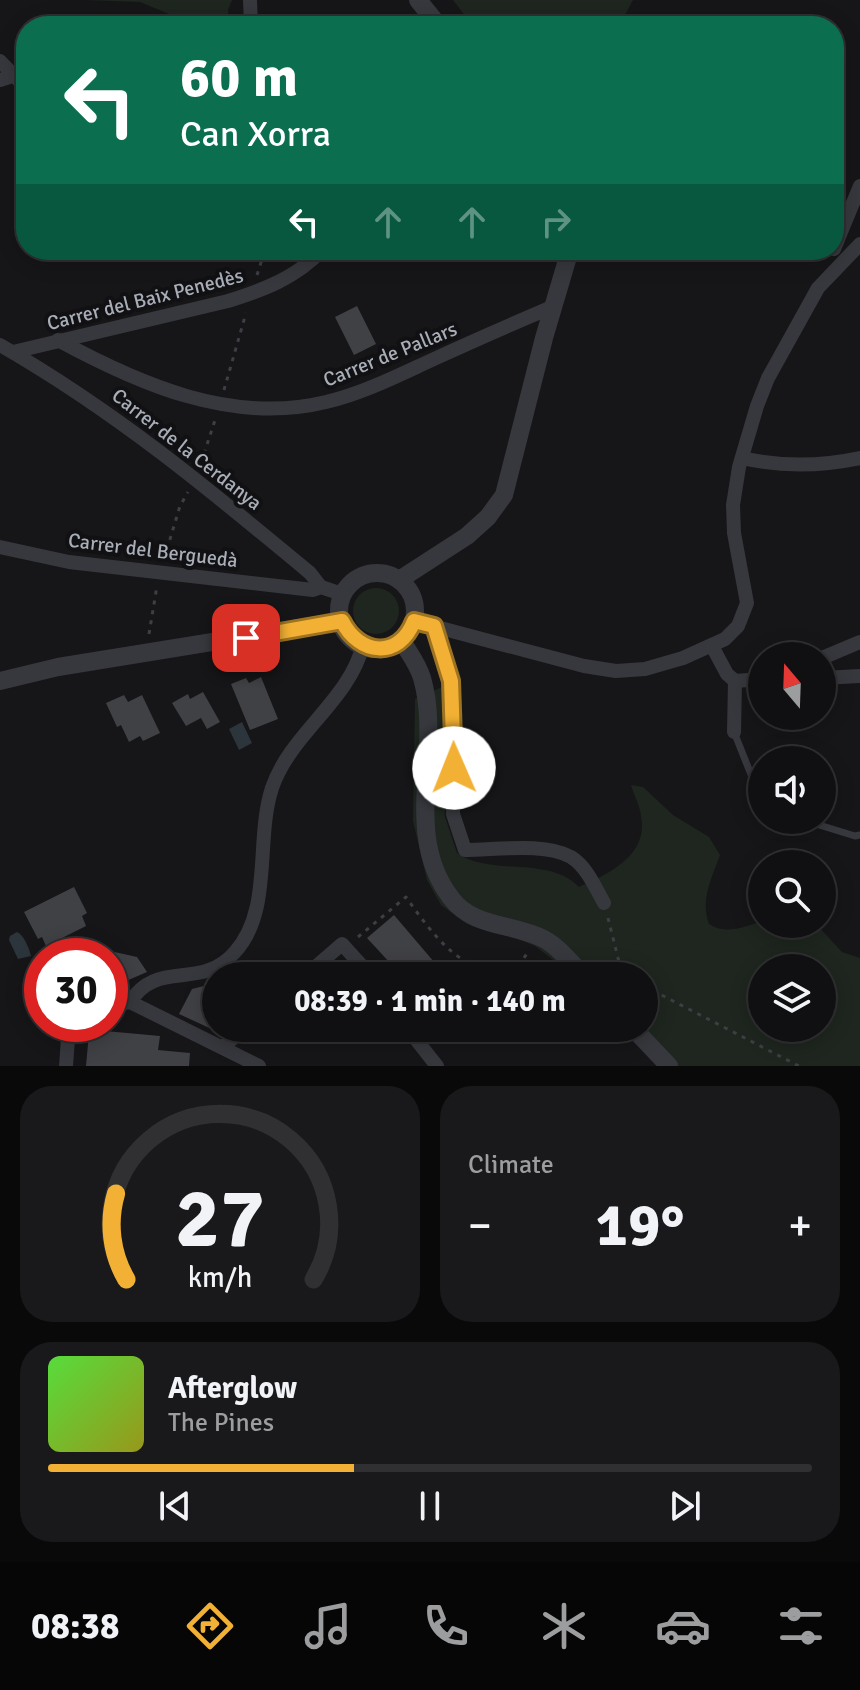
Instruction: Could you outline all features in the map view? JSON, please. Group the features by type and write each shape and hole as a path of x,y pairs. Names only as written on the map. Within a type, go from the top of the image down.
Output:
{"street":[{"path":"418,0 431,16"},
{"path":"0,61 6,78"},
{"path":"844,225 860,186"},
{"path":"818,288 860,244"},
{"name":"Carrer del Baix Penedès","path":"7,349 252,294 283,281 309,260"},
{"path":"399,580 467,536 488,517 504,495 567,260"},
{"path":"414,621 584,666 616,671 645,669 683,658 725,639 738,626 747,603 733,519 736,482 742,458 768,378 818,288 830,260"},
{"name":"Carrer de Pallars","path":"58,340 130,377 169,392 220,405 279,409 324,403 360,392 552,307"},
{"name":"Carrer de la Cerdanya","path":"7,349 102,407 196,479 310,573 321,587"},
{"path":"742,458 779,464 860,458"},
{"name":"Carrer del Berguedà","path":"0,547 69,562 313,590 321,587"},
{"path":"303,587 310,573"},
{"path":"379,573 399,580 412,597 414,621 410,632 402,641 383,648 363,645 354,639 342,621 339,607 342,594 356,578 366,575 379,573"},
{"path":"321,587 342,594"},
{"path":"0,681 32,671 342,621"},
{"path":"434,626 451,681 453,814 465,850 549,848 572,858 589,876 604,903"},
{"path":"402,641 423,679 428,714 424,819 431,859 440,882 463,911 491,924 546,940 569,962"},
{"path":"836,652 860,642"},
{"path":"259,1066 231,1055 130,1002 138,989 154,979 190,977 215,969 225,963 244,942 257,911 263,836 272,787 288,758 353,673 363,645"},
{"path":"712,646 727,674 735,681 748,680"},
{"path":"836,677 860,676"},
{"path":"734,732 735,681"},
{"path":"323,962 344,946 358,962"},
{"path":"66,1066 68,1042"},
{"path":"418,1042 437,1066"},
{"path":"646,1042 669,1066"}],"lane":[{"path":"734,732 748,767"},
{"path":"836,830 860,835"}],"path":[{"path":"146,653 160,571 180,506 196,479 252,294"},
{"path":"344,946 406,897 441,943 457,958 477,968 498,974 513,974 522,964 529,947"},
{"path":"604,903 619,962"},
{"path":"658,993 799,1066"}],"shaded area":[{"path":"86,0 232,0 228,16 174,16 140,2"},
{"path":"453,0 633,0 624,16 465,16"},
{"path":"376,588 393,594 399,611 393,628 376,634 359,628 353,611 359,594"},
{"path":"442,687 445,817 457,853 471,860 552,872 566,877 579,887 614,869 633,852 642,830 631,785 643,787 673,815 709,837 720,855 706,897 709,924 722,929 748,925 748,938 829,938 842,952 860,958 860,1066 661,1066 650,1042 658,1042 658,962 556,962 535,946 467,924 441,905 427,880 413,821 415,699"},
{"path":"242,722 252,743 239,750 229,729"},
{"path":"17,932 24,939 24,958 18,959 10,936"}],"building":[{"path":"357,306 376,344 354,355 335,317"},
{"path":"261,677 278,719 250,730 231,684 246,678 249,683"},
{"path":"203,692 220,722 207,729 201,718 186,726 172,703 188,694 190,699"},
{"path":"124,695 128,702 142,695 160,733 143,741 140,736 129,742 121,725 117,727 106,703"},
{"path":"74,887 87,913 82,916 86,926 62,938 37,938 24,912"},
{"path":"394,915 434,962 389,962 367,938"},
{"path":"128,955 137,957 147,972 128,980"},
{"path":"202,986 202,1025 179,1014 192,989"},
{"path":"128,1033 160,1036 158,1050 190,1053 189,1066 86,1066 88,1042 128,1042"}],"route":[{"path":"246,638 342,621 354,639 363,645 383,648 402,641 414,621 434,626 451,681 454,768"}]}
